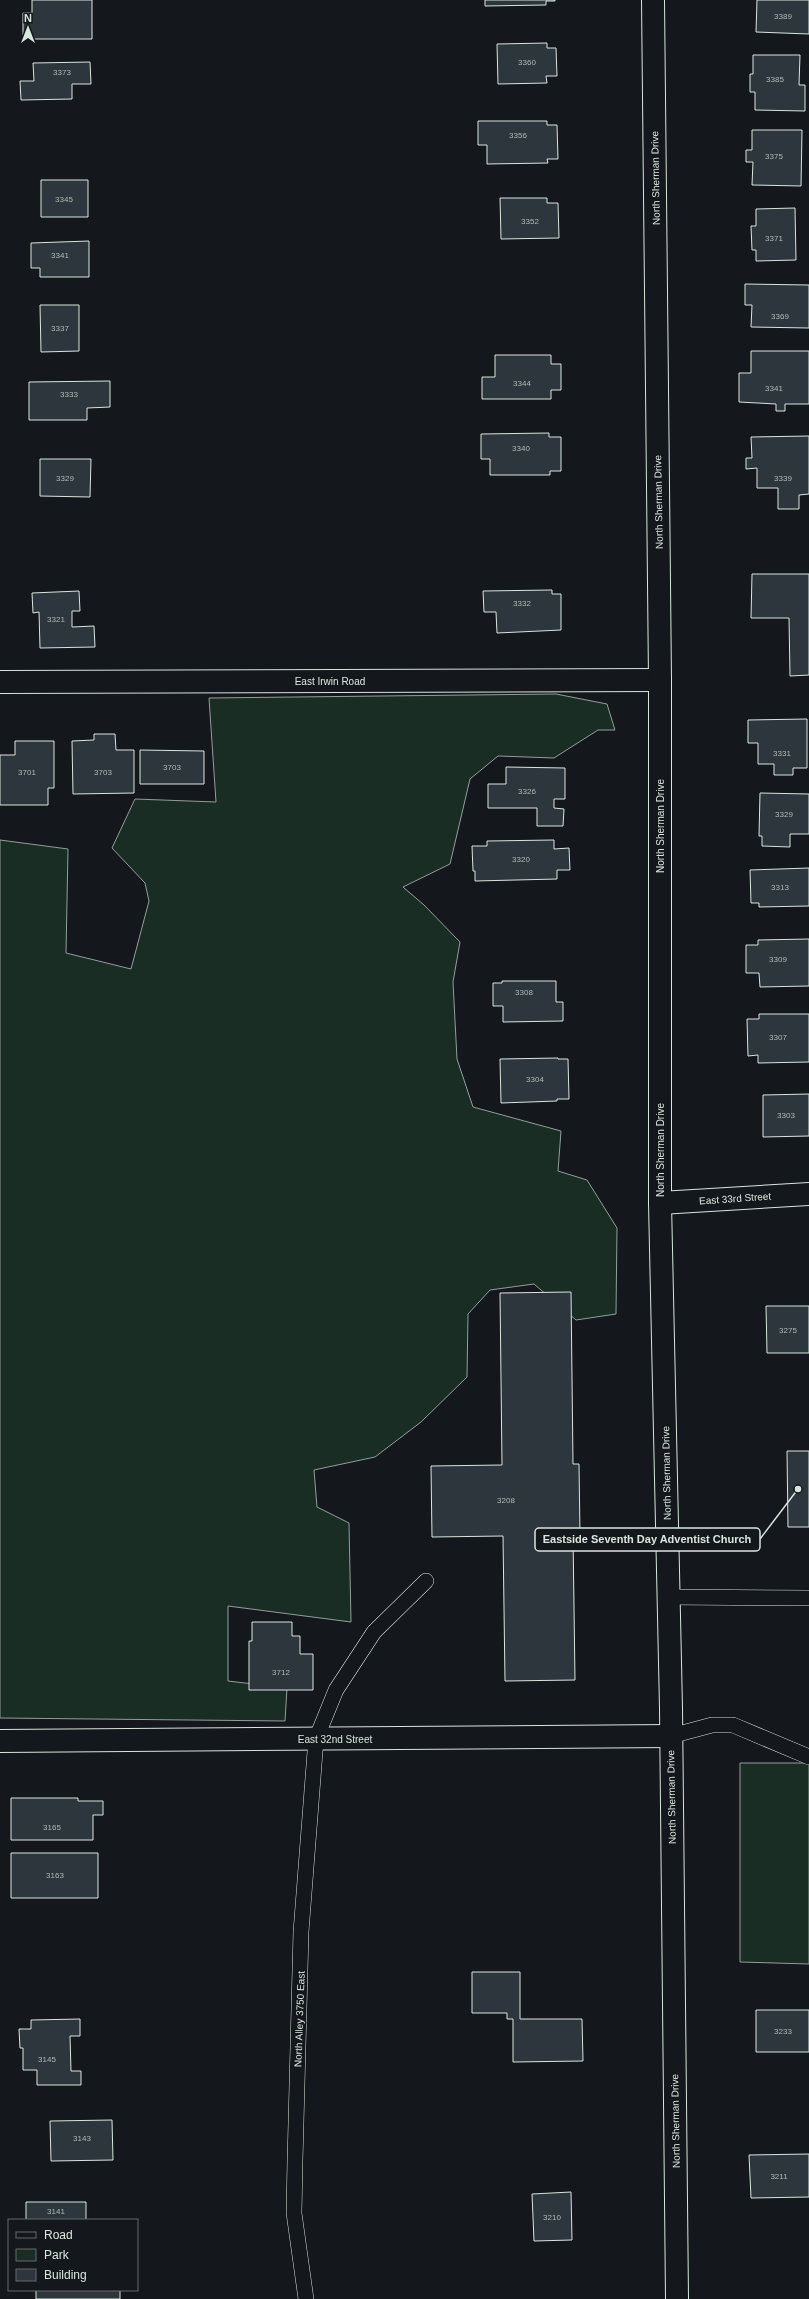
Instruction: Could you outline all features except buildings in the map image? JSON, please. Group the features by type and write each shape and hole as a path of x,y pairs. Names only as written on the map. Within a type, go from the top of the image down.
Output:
{"main road":[{"name":"North Sherman Drive","path":"653,0 660,680 660,1203 671,1736 677,2299"},
{"name":"East Irwin Road","path":"0,682 660,680"},
{"name":"East 33rd Street","path":"660,1203 809,1194"},
{"name":"East 32nd Street","path":"0,1741 671,1736"}],"lane":[{"name":"North Alley 3750 East","path":"306,2299 294,2214 294,2176 301,1932 316,1739 336,1690 374,1632 426,1581"},
{"path":"668,1596 809,1598"},
{"path":"671,1736 712,1725 733,1725 809,1757"}],"green space":[{"path":"556,694 607,704 615,730 598,730 554,758 498,756 470,779 450,864 403,887 424,905 460,942 453,982 457,1059 473,1107 561,1131 558,1171 587,1180 617,1228 616,1314 576,1320 534,1284 490,1290 468,1314 467,1377 421,1422 375,1457 314,1470 317,1507 349,1523 351,1622 228,1606 228,1681 287,1688 285,1721 0,1718 0,840 68,849 66,953 131,969 149,901 145,883 112,848 135,799 216,802 209,698"},
{"path":"740,1763 809,1763 809,1964 740,1962"}],"place":[{"name":"Eastside Seventh Day Adventist Church","path":"798,1489"}]}
